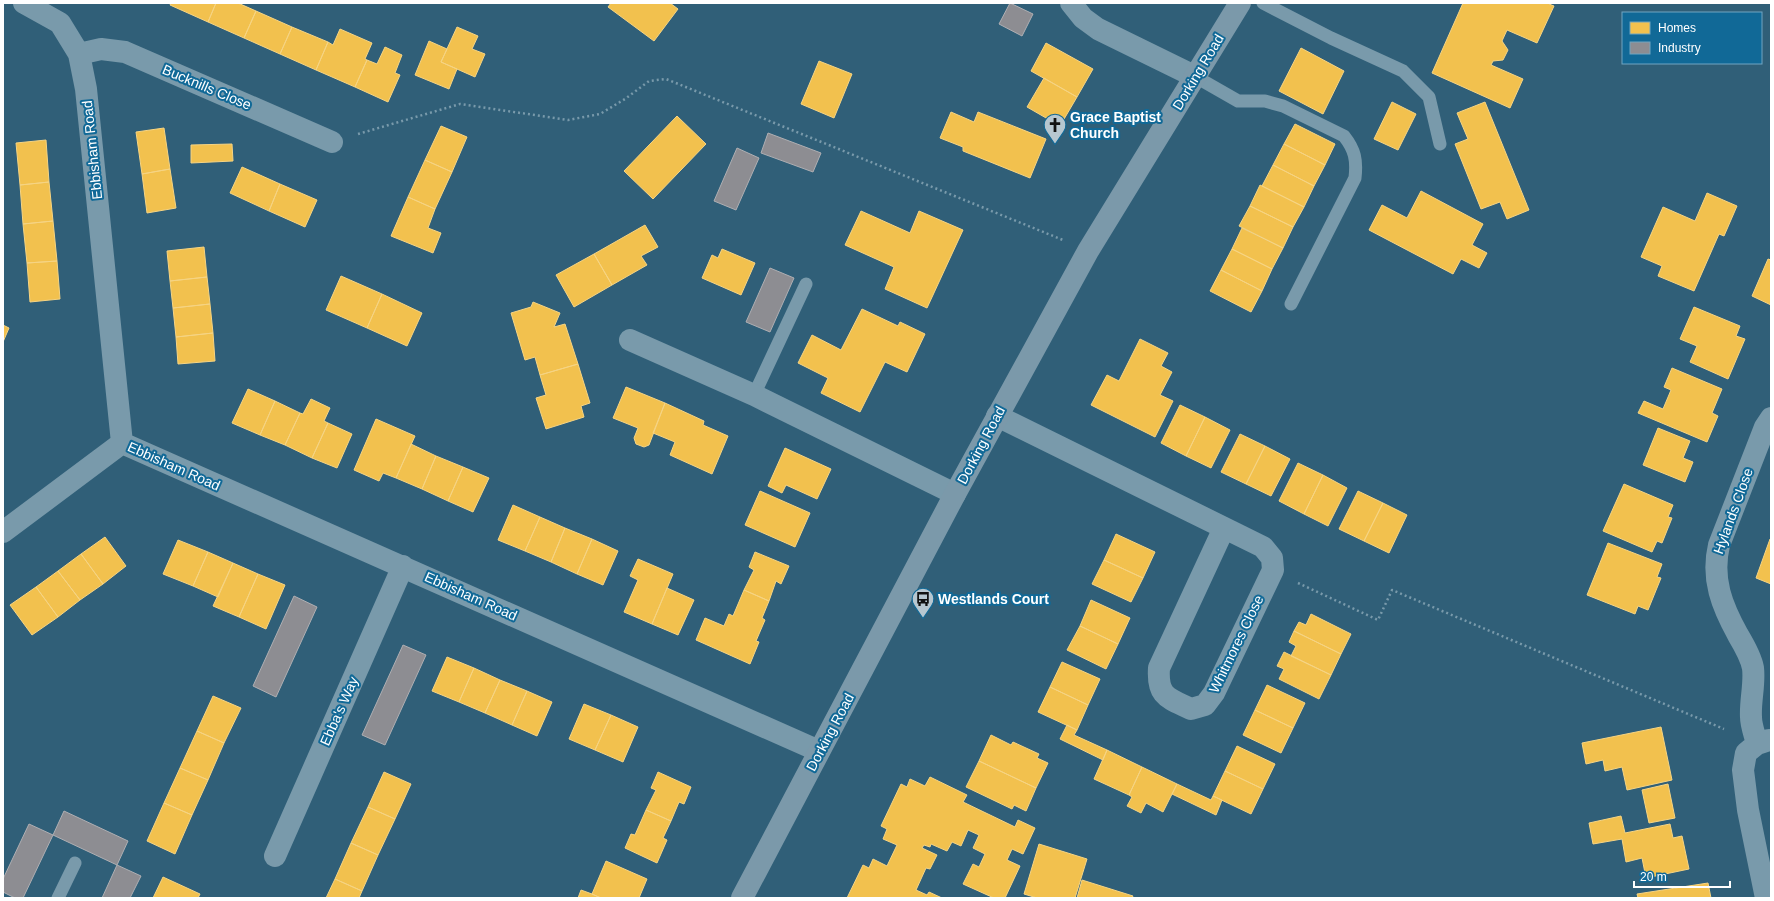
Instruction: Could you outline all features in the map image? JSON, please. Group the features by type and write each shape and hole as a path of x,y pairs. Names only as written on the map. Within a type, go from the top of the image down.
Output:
{"highway":[{"name":"Dorking Road","path":"742,898 955,494 1088,251 1240,3"}],"street":[{"name":"Ebbisham Road","path":"24,3 60,23 79,54 86,89 122,443"},
{"path":"1071,3 1083,18 1098,29 1196,77"},
{"name":"Bucknills Close","path":"79,54 101,49 125,52 332,142"},
{"path":"630,340 754,395 955,494"},
{"path":"997,416 1263,547 1272,558 1273,570"},
{"name":"Hylands Close","path":"1764,742 1751,718 1753,667 1723,606 1715,576 1716,558 1719,545 1764,427 1771,418"},
{"name":"Ebbisham Road","path":"3,532 122,443"},
{"name":"Ebbisham Road","path":"122,443 403,566 819,752"},
{"name":"Whitmores Close","path":"1224,528 1159,668 1158,683 1166,697 1191,709 1205,705 1214,693 1273,570"},
{"name":"Ebba's Way","path":"275,856 403,566"},
{"path":"1764,742 1746,753 1743,770 1748,810 1766,898"}],"lane":[{"path":"1263,3 1331,38 1403,71 1429,97 1440,144"},
{"path":"1196,77 1238,101 1265,101 1284,106 1344,136 1350,144 1357,162 1355,178 1291,304"},
{"path":"754,395 806,284"},
{"path":"58,898 75,863"}],"path":[{"path":"332,142 460,104 568,120 600,114 625,99 649,81 666,79 1088,251"},
{"path":"1273,570 1309,589 1378,620 1392,590 1704,720 1764,742"}],"building: Homes":[{"path":"171,3 216,3 208,22 170,5"},
{"path":"216,3 238,3 256,11 244,38 208,22"},
{"path":"611,3 670,3 678,9 654,41 608,7"},
{"path":"1463,3 1550,3 1549,4 1554,6 1537,43 1507,30 1502,41 1508,50 1503,60 1493,61 1491,65 1523,79 1510,108 1432,73"},
{"path":"256,11 292,27 280,54 244,38"},
{"path":"292,27 328,42 316,70 280,54"},
{"path":"457,27 478,36 472,49 485,54 475,77 441,62"},
{"path":"340,29 372,43 365,59 367,60 355,87 316,70 328,42 333,45"},
{"path":"429,41 447,49 441,62 457,69 449,89 415,75"},
{"path":"1046,43 1093,69 1077,97 1031,71"},
{"path":"385,47 402,55 395,73 400,75 388,102 355,87 367,60 377,64"},
{"path":"1301,48 1344,71 1323,114 1279,91"},
{"path":"819,61 852,74 834,118 801,104"},
{"path":"1044,78 1077,97 1060,126 1027,107"},
{"path":"1392,102 1416,114 1398,150 1374,139"},
{"path":"1485,102 1529,210 1507,219 1500,202 1481,209 1455,144 1468,139 1457,113"},
{"path":"951,112 974,122 978,112 1046,139 1030,178 963,151 963,147 940,138"},
{"path":"677,116 706,144 653,199 624,171"},
{"path":"1295,124 1335,144 1325,165 1284,144"},
{"path":"441,126 467,137 452,172 425,160"},
{"path":"164,128 170,169 142,174 136,132"},
{"path":"46,140 49,182 20,185 16,143"},
{"path":"232,144 233,161 191,163 191,145"},
{"path":"1284,144 1325,165 1314,186 1273,165"},
{"path":"425,160 452,172 435,209 408,197"},
{"path":"1273,165 1314,186 1304,207 1262,186"},
{"path":"242,167 280,184 269,211 230,193"},
{"path":"170,169 176,208 147,213 142,174"},
{"path":"49,182 53,221 23,224 20,185"},
{"path":"280,184 317,200 305,227 269,211"},
{"path":"1260,185 1304,207 1293,227 1250,206"},
{"path":"1421,191 1483,224 1472,245 1487,253 1479,268 1461,259 1453,274 1369,230 1382,205 1407,218"},
{"path":"1707,193 1737,206 1724,236 1719,234 1694,291 1658,276 1662,266 1641,257 1663,207 1695,221"},
{"path":"408,197 435,209 428,228 441,233 433,253 391,236"},
{"path":"1250,206 1293,227 1283,248 1239,226"},
{"path":"861,211 910,233 919,211 963,230 927,308 885,289 894,267 845,245"},
{"path":"53,221 57,261 27,263 23,224"},
{"path":"645,225 658,247 641,256 647,265 612,285 594,254"},
{"path":"1242,228 1283,248 1272,269 1232,249"},
{"path":"204,247 207,277 170,281 167,251"},
{"path":"722,249 755,263 741,295 702,278 712,255 718,258"},
{"path":"1232,249 1272,269 1262,291 1221,270"},
{"path":"594,254 612,285 574,307 556,275"},
{"path":"1768,259 1771,260 1771,305 1752,296"},
{"path":"57,261 60,299 30,302 27,263"},
{"path":"1221,270 1262,291 1251,312 1210,291"},
{"path":"341,276 382,294 367,328 326,310"},
{"path":"207,277 210,304 173,308 170,281"},
{"path":"382,294 422,313 407,346 367,328"},
{"path":"533,302 560,313 554,327 565,324 578,364 540,375 535,357 525,360 511,313 531,307"},
{"path":"210,304 213,333 176,337 173,308"},
{"path":"1694,307 1740,326 1736,336 1745,339 1728,379 1690,362 1697,346 1680,339"},
{"path":"862,309 898,326 900,322 925,334 907,372 885,362 860,412 821,393 828,378 798,363 812,335 841,350"},
{"path":"3,325 9,328 3,342"},
{"path":"213,333 215,361 178,364 176,337"},
{"path":"1140,339 1168,353 1161,366 1172,372 1160,395 1173,401 1155,437 1091,405 1107,375 1119,381"},
{"path":"578,364 590,403 581,406 584,417 546,429 536,398 546,395 540,375"},
{"path":"1672,368 1722,389 1712,413 1718,416 1707,442 1638,413 1644,401 1663,409 1671,390 1664,387"},
{"path":"626,387 665,403 649,445 644,447 636,444 634,438 638,428 613,418"},
{"path":"248,389 275,401 260,435 232,423"},
{"path":"311,399 330,408 324,421 328,423 312,458 285,445 300,413 303,414"},
{"path":"275,401 300,413 285,445 260,435"},
{"path":"665,403 704,421 703,425 728,436 712,474 670,455 675,442 653,433"},
{"path":"1180,405 1205,417 1186,456 1161,443"},
{"path":"1205,417 1230,430 1211,468 1186,456"},
{"path":"376,419 415,436 396,478 383,473 379,481 354,470"},
{"path":"328,423 352,434 337,468 312,458"},
{"path":"1658,428 1690,441 1683,458 1693,462 1685,482 1643,465"},
{"path":"1240,434 1265,446 1246,484 1221,472"},
{"path":"411,444 436,456 422,489 396,478"},
{"path":"1265,446 1290,459 1271,496 1246,484"},
{"path":"785,448 831,469 817,499 786,485 782,493 768,486"},
{"path":"436,456 463,467 448,501 422,489"},
{"path":"1298,463 1323,475 1304,514 1279,501"},
{"path":"463,467 489,478 473,512 448,501"},
{"path":"1323,475 1347,488 1328,526 1304,514"},
{"path":"1624,484 1673,505 1668,517 1672,518 1662,543 1657,541 1652,552 1603,531"},
{"path":"760,491 810,513 795,547 745,525"},
{"path":"1358,491 1383,503 1364,541 1339,529"},
{"path":"1383,503 1407,515 1389,553 1364,541"},
{"path":"513,505 540,517 525,551 498,540"},
{"path":"540,517 565,528 551,562 525,551"},
{"path":"565,528 592,539 577,574 551,562"},
{"path":"1116,534 1155,552 1143,578 1104,560"},
{"path":"105,537 126,566 103,584 81,554"},
{"path":"592,539 618,551 603,585 577,574"},
{"path":"1770,539 1771,540 1771,584 1756,578"},
{"path":"178,540 208,552 193,586 163,574"},
{"path":"1608,543 1662,564 1657,577 1661,578 1648,610 1638,606 1635,614 1587,595"},
{"path":"208,552 233,563 218,597 193,586"},
{"path":"755,552 789,566 781,584 776,581 769,601 744,590 754,570 749,567"},
{"path":"81,554 103,584 80,600 58,571"},
{"path":"638,559 673,574 652,624 624,612 638,580 630,576"},
{"path":"1104,560 1143,578 1131,602 1092,584"},
{"path":"233,563 258,574 239,617 213,606"},
{"path":"58,571 80,600 58,617 36,587"},
{"path":"258,574 285,585 266,629 239,617"},
{"path":"36,587 58,617 32,635 10,605"},
{"path":"667,588 694,600 678,635 652,624"},
{"path":"744,590 769,601 762,618 765,620 756,641 759,642 750,664 696,640 705,618 724,626 729,614 733,616"},
{"path":"1091,600 1130,618 1118,644 1080,626"},
{"path":"1311,614 1351,634 1341,654 1294,631 1299,622 1306,625"},
{"path":"1080,626 1118,644 1106,669 1067,650"},
{"path":"1294,631 1341,654 1331,675 1291,656 1296,646 1289,642"},
{"path":"1284,652 1331,675 1319,699 1279,679 1284,669 1277,666"},
{"path":"447,657 474,668 459,702 432,691"},
{"path":"1062,662 1100,679 1088,705 1050,687"},
{"path":"474,668 500,680 485,713 459,702"},
{"path":"500,680 527,691 512,725 485,713"},
{"path":"1267,685 1305,703 1293,728 1255,710"},
{"path":"1050,687 1088,705 1077,730 1038,712"},
{"path":"527,691 552,702 537,736 512,725"},
{"path":"213,696 241,708 224,743 197,731"},
{"path":"584,704 611,715 595,750 569,739"},
{"path":"1255,710 1293,728 1281,753 1243,735"},
{"path":"611,715 638,727 623,762 595,750"},
{"path":"1067,725 1077,730 1074,735 1107,750 1103,760 1060,739"},
{"path":"1661,727 1672,780 1627,790 1622,767 1605,771 1603,760 1586,764 1582,743"},
{"path":"197,731 224,743 208,780 180,768"},
{"path":"991,735 1011,745 1013,742 1039,754 1037,758 1048,763 1036,788 979,761"},
{"path":"1237,746 1275,764 1263,789 1225,771"},
{"path":"1107,750 1142,767 1129,795 1094,779"},
{"path":"979,761 1036,788 1026,811 1014,805 1012,809 966,787"},
{"path":"1142,767 1177,784 1163,812 1146,803 1141,813 1127,806 1132,797 1129,795"},
{"path":"180,768 208,780 192,815 164,803"},
{"path":"1225,771 1263,789 1251,814 1213,796"},
{"path":"384,772 411,784 395,819 368,807"},
{"path":"658,772 691,787 684,804 679,802 671,821 646,810 656,790 651,788"},
{"path":"930,777 967,795 963,802 1015,827 1018,820 1035,828 1023,854 1012,849 1007,860 1020,866 1005,898 994,898 963,884 973,864 979,867 985,854 973,848 979,835 968,830 961,846 952,842 947,851 931,844 930,847 924,845 922,848 937,855 930,869 926,868 916,890 927,895 929,892 942,898 847,898 863,865 869,868 873,859 887,866 897,845 883,839 887,829 881,826 901,784 907,787 910,779 925,786"},
{"path":"1177,784 1211,800 1213,796 1222,800 1216,815 1172,794"},
{"path":"1668,784 1675,818 1649,823 1642,790"},
{"path":"164,803 192,815 175,854 147,841"},
{"path":"368,807 395,819 378,855 351,843"},
{"path":"646,810 671,821 663,838 667,840 657,863 625,848 631,834 635,835"},
{"path":"1621,816 1625,833 1670,824 1673,838 1682,836 1689,869 1646,878 1642,858 1626,862 1622,839 1593,844 1589,823"},
{"path":"351,843 378,855 362,891 335,879"},
{"path":"1039,844 1087,859 1075,898 1037,898 1024,894"},
{"path":"606,861 647,879 639,898 601,898 592,894"},
{"path":"163,877 200,894 198,898 153,898"},
{"path":"335,879 362,891 359,898 326,898"},
{"path":"1082,880 1133,896 1132,898 1077,898"},
{"path":"1708,883 1711,898 1638,898 1637,894"},
{"path":"581,890 592,894 601,898 578,898"}],"building: Industry":[{"path":"1010,3 1033,14 1022,36 999,24"},
{"path":"768,133 821,153 813,172 761,153"},
{"path":"737,148 759,158 736,210 714,201"},
{"path":"770,268 794,278 770,332 746,322"},
{"path":"294,596 317,607 276,697 253,686"},
{"path":"403,645 426,655 385,745 362,735"},
{"path":"64,811 128,841 117,865 53,835"},
{"path":"29,824 53,835 23,898 15,898 3,892 3,879"},
{"path":"117,865 141,876 130,898 102,898"}],"place":[{"name":"Grace Baptist Church","path":"1055,144"},
{"name":"Westlands Court","path":"923,618"}]}
